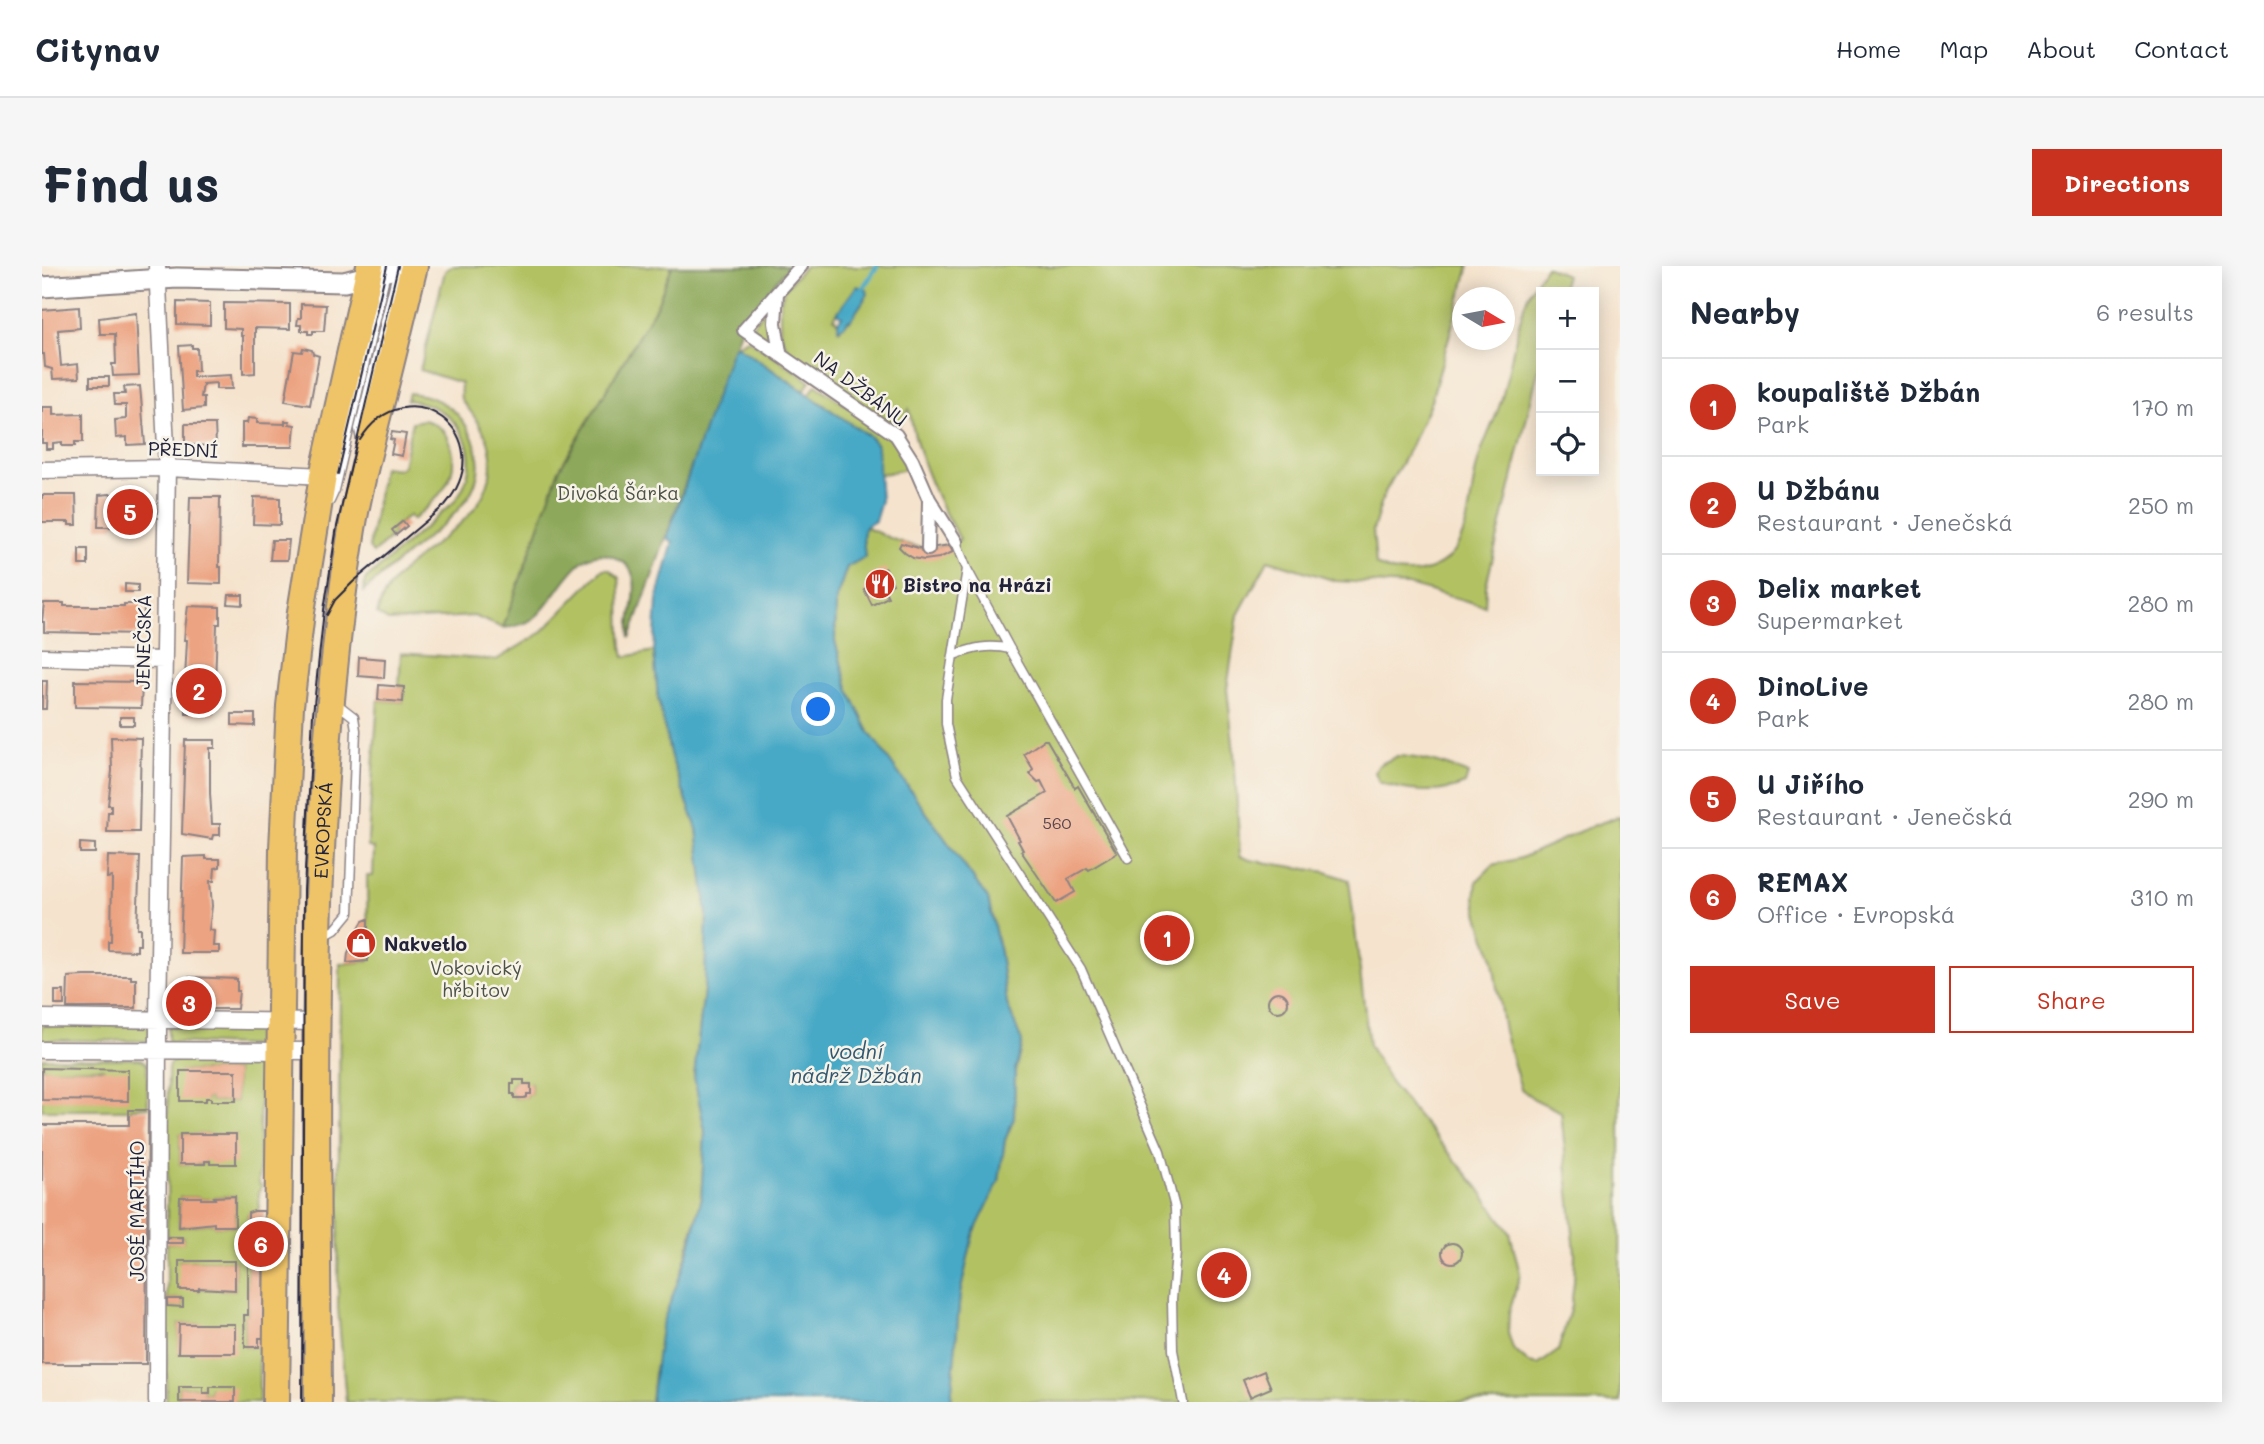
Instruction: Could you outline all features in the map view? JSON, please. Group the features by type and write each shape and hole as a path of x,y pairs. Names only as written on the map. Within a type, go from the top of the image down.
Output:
{"main road":[{"name":"EVROPSKÁ","path":"318,1402 318,939 323,794 331,700 352,529 366,462 391,269"},
{"name":"EVROPSKÁ","path":"276,1402 284,848 293,670 323,476 391,269"}],"street":[{"name":"NA DŽBÁNU","path":"801,266 744,330 896,435 912,460 929,499 956,542"},
{"path":"42,287 157,273 177,278 338,283 391,269"},
{"name":"JENEČSKÁ","path":"157,273 167,468 158,1019"},
{"path":"777,292 775,323 779,352"},
{"name":"PŘEDNÍ","path":"42,470 167,468 323,476"},
{"name":"NA DŽBÁNU","path":"928,549 929,499"},
{"path":"42,657 164,660"},
{"path":"42,1017 318,1022"},
{"name":"JOSÉ MARTÍHO","path":"157,1402 158,1019"},
{"path":"42,1050 318,1051"}],"lane":[{"path":"312,538 335,490 391,269"},
{"path":"956,542 967,569 1010,649 1128,858"},
{"path":"967,569 946,699 946,724 957,776 1081,969 1160,1151 1175,1208 1177,1252 1172,1299 1173,1350 1183,1402"},
{"path":"954,655 994,645 1010,649"}],"green space":[{"path":"452,266 672,266 657,305 559,470 503,628 474,616 388,621 377,614 386,592 401,573 474,510 486,490 491,466 490,451 486,437 461,399 461,383 420,370 445,271"},
{"name":"Divoká Šárka","path":"672,266 789,266 743,322 630,638 635,594 633,576 624,563 604,554 592,556 580,563 534,618 503,628 559,470 657,305"},
{"path":"805,266 1469,266 1463,287 1452,287 1452,326 1431,401 1409,450 1384,494 1373,530 1376,565 1409,573 1431,569 1441,564 1461,539 1479,458 1501,401 1527,298 1546,266 1566,275 1562,287 1536,287 1536,380 1486,586 1485,606 1408,585 1336,581 1268,560 1238,615 1227,689 1240,856 1250,860 1326,872 1349,880 1369,1045 1391,1084 1478,1187 1510,1233 1520,1274 1509,1313 1508,1333 1513,1349 1529,1363 1538,1365 1558,1351 1571,1306 1574,1282 1575,1253 1561,1112 1534,1099 1521,1089 1504,1031 1492,956 1475,898 1477,881 1493,865 1521,858 1620,816 1620,1402 951,1402 960,1294 973,1235 999,1181 1005,1140 1014,1118 1015,1071 1022,1042 1007,1004 1000,952 988,899 869,732 849,691 835,641 836,599 847,567 865,557 865,527 900,542 923,547 947,545 960,539 928,476 909,409 899,425 891,423 797,361 780,333 780,303 785,288","holes":["857,286 859,287 840,329 834,318"]},
{"path":"771,303 769,325 775,345 750,328"},
{"path":"748,339 810,381 804,391 736,345"},
{"path":"816,385 889,435 898,444 910,468 879,475 877,445 870,437 809,395"},
{"path":"409,393 427,396 442,403 462,420 476,446 479,463 477,479 471,493 450,518 364,591 365,580 454,502 464,485 469,468 469,452 464,436 455,423 426,404 407,400"},
{"path":"424,420 439,427 447,436 453,453 450,476 446,486 430,504 412,520 409,516 392,529 395,534 373,553 369,548 383,467 399,469 403,466 412,422"},
{"name":"Vokovický hřbitov","path":"603,569 609,569 619,578 624,657 654,651 658,698 671,757 697,829 707,914 705,981 694,1077 705,1131 701,1201 654,1373 651,1402 346,1402 338,1308 340,964 368,961 367,876 373,876 374,848 368,847 368,838 378,700 403,702 404,687 399,687 401,653 496,660 541,633","holes":["514,1080 524,1080 524,1084 531,1084 531,1094 514,1098 511,1084 514,1084"]},
{"path":"1397,756 1433,762 1468,774 1465,784 1444,790 1422,791 1379,782 1375,772 1379,765"},
{"path":"42,1025 150,1026 151,1041 42,1040"},
{"path":"168,1026 261,1030 260,1046 168,1042"},
{"path":"42,1058 141,1059 147,1064 148,1107 131,1110 42,1110 42,1100 104,1068 42,1068"},
{"path":"178,1059 260,1060 259,1183 262,1186 259,1193 259,1211 248,1213 248,1315 244,1316 245,1347 259,1347 259,1402 235,1402 210,1388 210,1393 203,1393 203,1387 179,1387 179,1402 166,1402 167,1306 183,1306 183,1299 167,1299 167,1243 183,1242 183,1237 167,1237 169,1064","holes":["181,1071 236,1071 236,1101 211,1101 211,1098 206,1100","180,1134 236,1135 205,1161 205,1164 180,1164","235,1196 235,1226 215,1226 214,1223 179,1227 180,1197","179,1261 235,1261 235,1290 199,1288","179,1324 199,1324 179,1353"]}],"water":[{"path":"857,286 867,290 868,294 850,321 838,329 842,316 837,313"},
{"name":"vodní nádrž Džbán","path":"736,345 870,437 877,445 881,501 875,521 865,527 865,557 847,567 836,599 835,641 849,691 869,732 988,899 1000,953 1007,1004 1022,1042 1015,1071 1014,1118 1005,1140 999,1181 973,1235 960,1294 951,1402 651,1402 661,1327 689,1251 701,1201 705,1131 694,1077 705,981 707,914 697,829 671,757 658,698 654,651 657,600 673,542 667,538 732,349"}],"building":[{"path":"177,302 210,303 210,325 177,324"},
{"path":"224,303 290,304 290,329 255,328 255,373 243,374 243,336 241,329 224,328"},
{"path":"301,304 326,305 324,331 308,334 308,331 301,331 301,325 297,325 298,318 301,318"},
{"path":"79,307 80,328 58,330 61,366 78,364 79,378 53,379 52,369 45,367 42,354 42,310"},
{"path":"136,313 139,375 113,376 112,364 116,364 115,334 100,334 99,318"},
{"path":"192,345 192,348 197,348 198,371 193,371 193,377 231,375 232,389 216,389 216,383 203,384 201,397 204,397 204,408 183,410 179,346"},
{"path":"303,348 312,350 313,354 319,356 310,405 285,401 294,351 302,352"},
{"path":"90,377 109,377 109,386 90,386"},
{"path":"140,386 145,444 127,445 127,437 116,438 115,420 126,419 126,405 115,405 114,394 125,394 124,387"},
{"path":"42,407 53,407 53,415 83,414 83,442 75,442 75,446 62,446 62,442 53,443 53,449 46,449 46,443 42,443"},
{"path":"248,418 257,419 257,423 285,424 285,421 290,421 289,424 295,425 293,447 242,447 242,423 247,423"},
{"path":"185,424 215,424 216,446 185,445"},
{"path":"392,432 406,434 402,456 391,454 394,440 390,439"},
{"path":"42,495 76,495 77,525 69,525 69,522 42,522"},
{"path":"99,495 146,495 147,526 114,524 114,527 98,527"},
{"path":"190,497 220,497 221,584 187,583"},
{"path":"254,497 280,498 280,525 253,524"},
{"path":"403,521 407,526 396,535 392,530"},
{"path":"272,540 289,540 287,560 270,560"},
{"path":"901,543 922,549 950,545 953,552 924,560 905,553 899,547"},
{"path":"79,549 88,549 88,565 79,565"},
{"path":"885,568 893,584 884,589 888,597 872,605 864,589 872,584 868,577"},
{"path":"125,584 138,585 138,592 125,592"},
{"path":"229,595 243,595 243,605 228,604"},
{"path":"44,603 64,603 64,606 144,604 143,634 44,632"},
{"path":"188,606 220,607 215,686 221,688 221,697 215,698 215,714 186,714 184,698 187,640 184,640"},
{"path":"359,657 385,659 384,678 358,676"},
{"path":"42,681 47,681 46,709 42,709"},
{"path":"75,681 142,682 141,708 75,707"},
{"path":"379,685 404,687 403,702 378,700"},
{"path":"232,714 255,714 255,726 232,725"},
{"path":"120,717 134,717 134,725 120,725"},
{"path":"111,737 141,738 139,832 107,832 108,812 111,812 111,805 108,805 112,771"},
{"path":"185,740 215,740 215,748 210,748 210,793 212,824 220,824 220,835 213,835 212,839 182,834"},
{"path":"1047,740 1075,788 1078,786 1117,853 1068,879 1075,892 1056,903 1021,851 1020,840 1007,816 1047,793 1041,781 1038,782 1030,774 1033,769 1024,754"},
{"path":"80,843 95,844 95,853 80,853"},
{"path":"108,856 140,857 137,928 140,928 140,945 137,945 137,951 108,950 108,941 111,941 112,877 107,878"},
{"path":"206,856 206,859 220,859 220,867 215,868 214,881 210,881 212,906 209,930 214,931 213,946 219,946 219,953 180,953 183,857"},
{"name":"Nakvetlo","path":"368,919 368,961 347,963 348,953 360,926"},
{"path":"131,976 131,979 136,979 136,1008 67,1008 68,977"},
{"path":"180,979 237,979 237,1009 180,1009"},
{"path":"55,991 64,991 64,1005 55,1005"},
{"path":"1278,992 1285,995 1288,1002 1285,1009 1278,1012 1271,1009 1268,1002 1271,995"},
{"path":"42,1068 128,1070 128,1101 42,1100"},
{"path":"180,1071 236,1071 236,1101 211,1101 211,1098 206,1098 206,1101 180,1101"},
{"path":"514,1080 524,1080 524,1084 531,1084 531,1094 524,1098 514,1098 511,1084 514,1084"},
{"path":"129,1110 148,1110 146,1364 42,1364 42,1125 129,1125"},
{"path":"180,1134 236,1134 236,1164 210,1164 210,1161 205,1161 205,1164 180,1164"},
{"path":"235,1196 235,1226 214,1226 214,1223 179,1227 180,1197 215,1199 214,1197"},
{"path":"264,1211 263,1338 259,1338 259,1347 245,1347 244,1315 248,1315 248,1213"},
{"path":"167,1237 183,1237 183,1243 167,1243"},
{"path":"1452,1243 1459,1246 1462,1253 1459,1260 1452,1263 1445,1260 1442,1253 1445,1246"},
{"path":"179,1261 235,1261 235,1290 179,1290"},
{"path":"167,1299 183,1299 183,1307 167,1306"},
{"path":"179,1324 235,1324 235,1353 178,1353"},
{"path":"1264,1371 1271,1388 1250,1397 1243,1380"},
{"path":"179,1387 203,1387 203,1393 210,1393 210,1387 235,1387 235,1402 179,1402"}],"waterway":[{"path":"860,293 877,266"}],"tram line":[{"path":"338,474 387,266"},
{"path":"302,1402 304,890 313,714 324,610 337,526 398,266"},
{"path":"327,615 335,600 353,582 445,505 460,479 463,455 456,434 442,418 423,409 401,408 380,418 360,440"}],"place":[{"name":"U Jiřího","path":"130,512"},
{"name":"Bistro na Hrázi","path":"880,584"},
{"name":"U Džbánu","path":"199,691"},
{"name":"koupaliště Džbán","path":"1167,938"},
{"name":"Nakvetlo","path":"361,943"},
{"name":"Delix market","path":"189,1003"},
{"name":"REMAX","path":"261,1244"},
{"name":"DinoLive","path":"1224,1275"}]}
